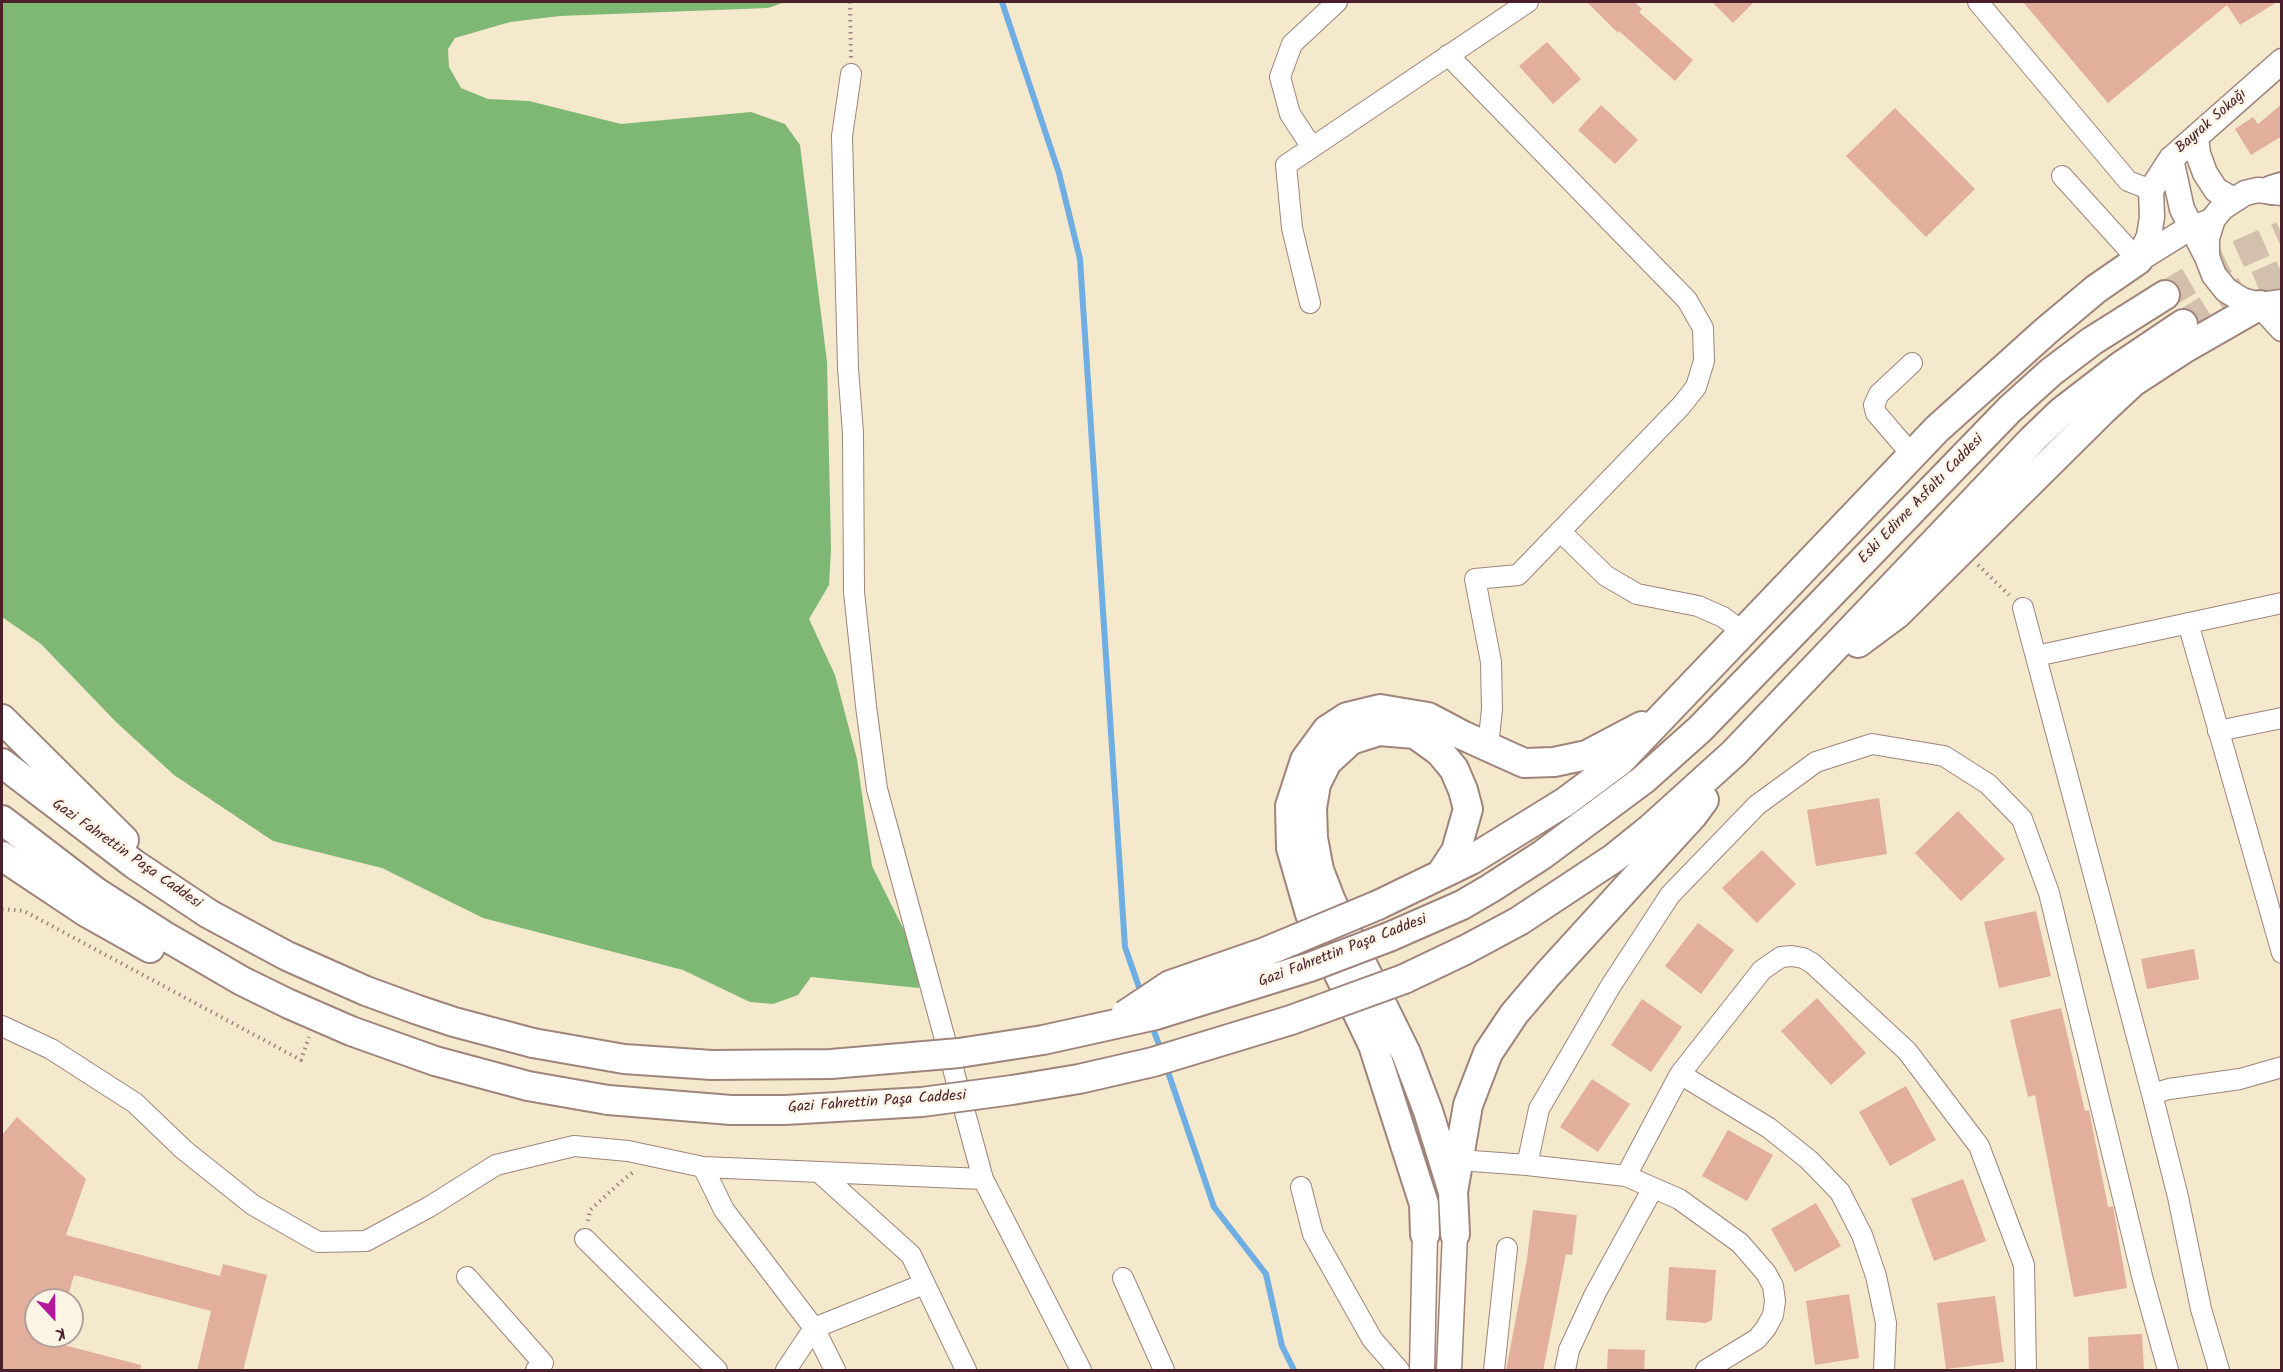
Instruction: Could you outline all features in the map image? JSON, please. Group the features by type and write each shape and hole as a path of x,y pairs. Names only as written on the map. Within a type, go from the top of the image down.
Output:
{"highway":[{"path":"1107,1027 1170,985 1265,952 1378,905 1471,860 1565,802 1620,761 1937,429 2046,331 2096,289 2138,260"},
{"name":"Eski Edirne Asfaltı Caddesi","path":"1700,729 2010,409 2051,372 2092,341 2164,294"},
{"path":"1798,687 1897,614 2133,382 2185,348 2271,303"},
{"path":"1453,1192 1468,1105 1488,1053 1507,1024 1548,974 1693,815 1721,777 1734,753 2054,419 2122,364 2183,324"},
{"path":"1425,1234 1424,1204 1373,1045 1310,914 1291,848 1290,806 1305,760 1327,730 1347,717 1380,709 1428,717 1524,763 1554,762 1587,755 1617,741 1666,711"},
{"path":"2,719 174,891"},
{"name":"Gazi Fahrettin Paşa Caddesi","path":"2,763 80,825 209,914 287,956 347,983 454,1022 576,1052 647,1061 712,1065 771,1065 891,1060 959,1053 1043,1040 1107,1027 1233,992 1310,967 1389,937 1462,905 1542,855 1643,780 1700,729"},
{"path":"1441,874 1456,851 1468,809 1454,769 1440,752 1415,734 1379,731 1351,740 1327,762 1316,784 1312,808 1313,838 1319,870 1331,901 1406,1053 1428,1111 1453,1192 1455,1234"},
{"name":"Gazi Fahrettin Paşa Caddesi","path":"2,820 96,892 163,935 242,981 317,1016 391,1046 470,1072 538,1088 608,1100 731,1110 785,1110 922,1102 1079,1079 1164,1059 1291,1020 1404,979 1519,921 1605,864 1650,829 1734,753"},
{"path":"2,856 86,912 159,953 242,981"}],"main road":[{"name":"Bayrak Sokağı","path":"2151,190 2171,159 2282,61"},
{"path":"2196,137 2198,154 2205,173 2216,189 2232,199"},
{"path":"2171,159 2182,208 2203,224 2207,238 2207,257 2214,275 2226,290 2242,300 2271,303 2282,329"},
{"path":"2138,260 2149,236 2152,218 2151,190"},
{"path":"2138,260 2203,224 2232,199 2244,193 2278,190"},
{"path":"1422,1371 1425,1234"},
{"path":"1449,1371 1455,1234"}],"street":[{"path":"1311,146 1290,114 1280,76 1292,44 1337,2"},
{"path":"1310,303 1292,228 1286,165 1528,2"},
{"path":"1978,2 2128,181 2151,190"},
{"path":"1448,55 1687,300 1703,328 1704,361 1696,387 1681,406 1518,575 1475,579 1491,662 1492,708 1488,747"},
{"path":"851,74 842,136 848,368 853,433 854,592 877,789 983,1179 1081,1371"},
{"path":"2062,176 2138,260"},
{"path":"1912,363 1879,394 1874,405 1876,413 1912,455"},
{"path":"1560,531 1606,576 1637,594 1698,606 1723,617 1743,632"},
{"path":"2036,656 2282,603"},
{"path":"2023,608 2152,1094 2178,1197 2202,1310 2219,1371"},
{"path":"2188,623 2282,953"},
{"path":"2218,731 2282,718"},
{"path":"1527,1165 1539,1109 1610,987 1670,895 1757,805 1816,762 1872,744 1944,756 1988,784 2022,819 2049,893 2143,1280 2168,1371"},
{"path":"1626,1176 1680,1074 1762,970 1770,962 1781,957 1803,958 1812,963 1907,1051 1979,1146 2024,1265 2026,1371"},
{"path":"2,1026 51,1049 135,1103 184,1150 253,1205 318,1242 366,1241 429,1207 496,1165 574,1146 628,1150 703,1167 983,1179"},
{"path":"2152,1094 2169,1089 2240,1079 2282,1067"},
{"path":"1680,1074 1769,1128 1809,1160 1840,1192 1862,1235 1876,1276 1886,1323 1884,1371"},
{"path":"1460,1160 1626,1176 1679,1199 1740,1243 1773,1286 1775,1301 1773,1315 1757,1339 1706,1371"},
{"path":"703,1167 724,1210 814,1328 835,1371"},
{"path":"820,1173 911,1255 966,1371"},
{"path":"1301,1187 1313,1233 1372,1339 1399,1371"},
{"path":"1565,1371 1569,1350 1595,1294 1653,1188"},
{"path":"585,1239 717,1371"},
{"path":"1494,1371 1507,1248"},
{"path":"467,1277 543,1363 536,1371"},
{"path":"1123,1278 1164,1371"},
{"path":"786,1371 814,1328 924,1284"}],"path":[{"path":"850,2 851,74"},
{"path":"1962,550 2023,608"},
{"path":"2,909 24,911 301,1060 317,1016"},
{"path":"585,1239 590,1210 622,1180 656,1157"}],"green space":[{"path":"2,2 785,2 768,8 560,16 510,22 455,38 448,49 449,67 461,88 488,99 529,101 621,124 751,112 785,124 800,145 827,362 831,549 829,585 809,619 835,675 857,759 872,866 916,954 919,988 811,977 798,995 773,1004 750,1002 683,970 483,918 382,868 273,841 174,775 116,722 41,644 2,617"}],"building":[{"path":"1587,2 1634,2 1642,9 1639,12 1693,60 1675,81 1619,31 1618,33"},
{"path":"1712,2 1754,2 1733,23"},
{"path":"2023,2 2277,2 2240,25 2227,5 2108,103"},
{"path":"1547,42 1581,79 1553,104 1519,66"},
{"path":"2282,104 2282,136 2251,155 2235,129 2253,117 2258,124"},
{"path":"1601,105 1638,140 1615,164 1578,130"},
{"path":"1895,108 1975,189 1926,237 1846,156"},
{"path":"1879,798 1887,854 1816,866 1807,810"},
{"path":"1958,811 2005,859 1961,901 1915,853"},
{"path":"1762,850 1796,884 1757,923 1722,888"},
{"path":"2036,911 2051,976 1999,988 1984,922"},
{"path":"1698,923 1734,950 1701,994 1665,966"},
{"path":"2194,949 2199,979 2147,989 2141,959"},
{"path":"1817,998 1866,1053 1831,1085 1781,1031"},
{"path":"1642,999 1682,1027 1651,1072 1611,1045"},
{"path":"2061,1008 2085,1111 2089,1110 2108,1207 2113,1206 2127,1288 2074,1297 2035,1095 2028,1097 2010,1020"},
{"path":"1592,1079 1630,1104 1598,1152 1560,1127"},
{"path":"1906,1086 1936,1140 1890,1166 1859,1112"},
{"path":"17,1117 86,1179 66,1235 220,1276 223,1264 267,1275 243,1371 197,1371 211,1311 74,1275 70,1288 24,1288 24,1348 75,1348 141,1365 140,1371 2,1371 2,1135"},
{"path":"1728,1130 1773,1155 1747,1201 1702,1176"},
{"path":"1963,1179 1986,1241 1934,1261 1911,1199"},
{"path":"1816,1203 1841,1246 1795,1272 1771,1229"},
{"path":"1533,1210 1577,1215 1572,1255 1566,1254 1543,1371 1506,1371 1527,1259"},
{"path":"1669,1267 1716,1270 1712,1320 1706,1323 1666,1320"},
{"path":"1849,1294 1859,1358 1815,1365 1806,1301"},
{"path":"1995,1296 2004,1362 1946,1369 1937,1303"},
{"path":"2142,1334 2144,1371 2089,1371 2088,1337"},
{"path":"1608,1349 1645,1350 1644,1371 1607,1371"}],"waterway":[{"path":"1002,2 1059,173 1080,259 1125,947 1141,993"},
{"path":"1151,1023 1162,1053"},
{"path":"1166,1066 1214,1207 1266,1274 1282,1346 1294,1370"}],"tunnel":[{"path":"2165,295 2225,260 2282,235"},
{"path":"2183,324 2220,301 2282,274"}]}
